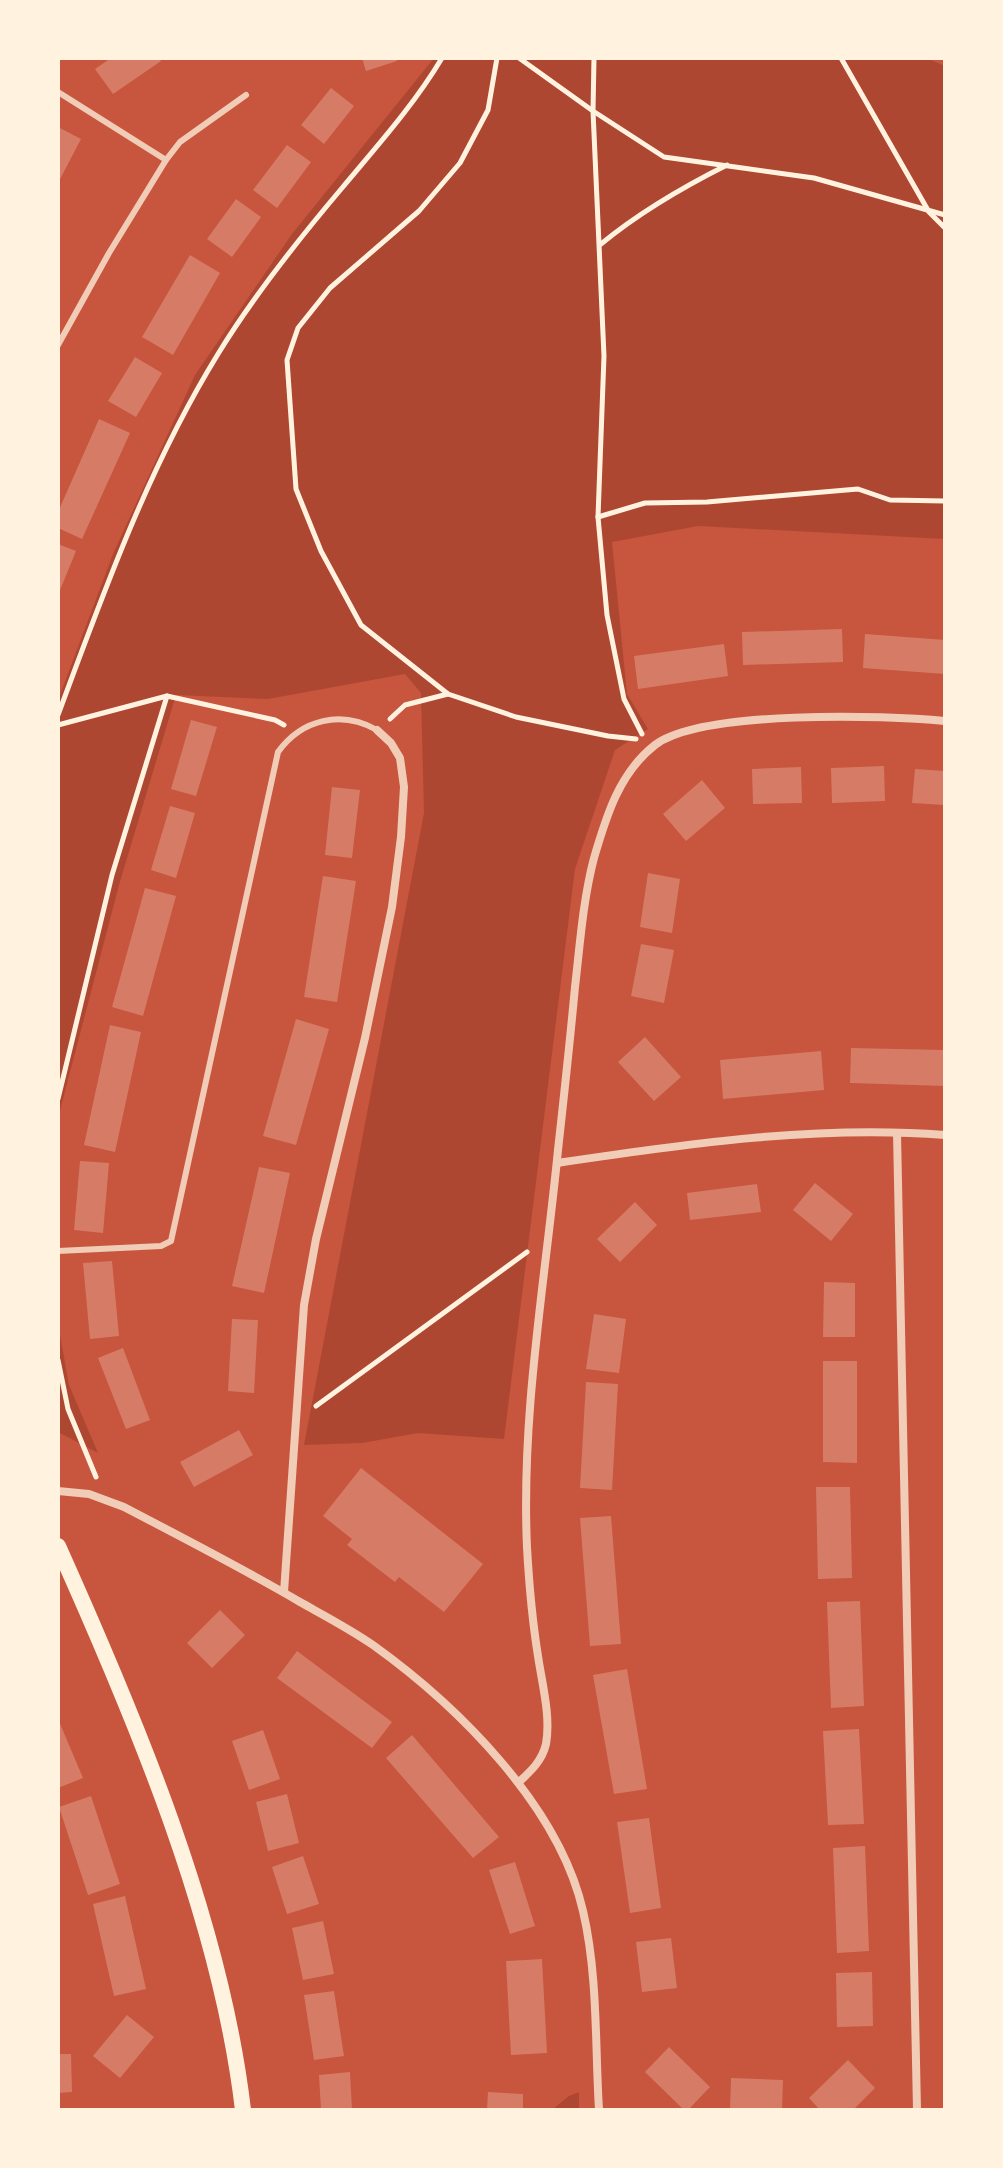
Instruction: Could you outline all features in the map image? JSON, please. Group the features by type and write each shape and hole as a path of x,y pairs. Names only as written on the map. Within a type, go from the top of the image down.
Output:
{"main road":[{"path":"58,1546 89,1614 183,1858 205,1929 237,2058 243,2110"}],"street":[{"path":"519,1782 536,1766 545,1748 548,1726 531,1613 526,1481 547,1238 581,932 593,862 607,816 619,787 633,768 663,739 684,731 711,725 813,718 945,721"},
{"path":"284,1592 304,1305 365,1038 392,907 401,837 404,787 400,758 391,743 377,730"},
{"path":"897,1133 917,2110"},
{"path":"557,1163 683,1144 796,1135 945,1135"},
{"path":"58,1491 89,1494 124,1507 352,1632 408,1674 466,1724 519,1782 567,1861 583,1911 592,1978 599,2110"}],"lane":[{"path":"58,92 166,160"},
{"path":"58,345 166,160 180,142 246,95"},
{"path":"58,1251 161,1246 171,1241 278,752 294,733 311,724 332,720 363,723 377,730"}],"path":[{"path":"58,715 109,578 162,455 218,353 292,247 402,116 442,58"},
{"path":"497,58 488,110 460,163 419,211 330,288 298,328 287,360 296,489 321,551 361,625 448,694 516,717 608,736 645,740 624,699 607,615 598,517 604,356 593,111 594,58"},
{"path":"519,58 664,157 814,178 945,215"},
{"path":"841,58 929,212 945,228"},
{"path":"600,245 672,193 727,165"},
{"path":"598,517 645,503 707,502 858,489 890,500 945,501"},
{"path":"377,730 405,705 448,694"},
{"path":"58,725 167,696 275,720 294,733"},
{"path":"58,1099 112,875 167,696"},
{"path":"296,1421 547,1238"},
{"path":"58,1360 68,1409 106,1500"}],"shaded area":[{"path":"434,58 926,58 945,66 945,539 698,526 612,542 627,694 648,729 615,750 575,869 504,1439 418,1433 362,1443 304,1445 424,813 421,693 405,674 268,699 176,695 119,885 58,1118 58,700 113,554 195,375 292,234"},
{"path":"58,1324 69,1385 98,1453 58,1432"},
{"path":"579,2092 579,2110 552,2110 569,2096"}],"building":[{"path":"111,58 159,58 161,61 113,94 95,69"},
{"path":"362,58 396,58 397,61 366,71"},
{"path":"331,88 354,106 324,144 301,125"},
{"path":"58,127 81,139 58,183"},
{"path":"287,145 311,162 277,208 253,190"},
{"path":"236,199 261,217 232,257 207,239"},
{"path":"190,255 220,273 173,355 142,337"},
{"path":"135,357 162,373 136,417 108,401"},
{"path":"99,419 130,433 82,539 58,528 58,512"},
{"path":"58,544 76,551 58,595"},
{"path":"842,629 843,662 743,665 742,632"},
{"path":"865,634 945,640 945,674 863,668"},
{"path":"724,644 728,676 638,689 634,656"},
{"path":"191,720 217,727 196,796 171,789"},
{"path":"884,766 885,801 832,803 831,768"},
{"path":"801,767 802,803 753,804 752,769"},
{"path":"915,769 945,771 945,805 912,803"},
{"path":"702,780 725,808 686,841 663,814"},
{"path":"332,787 360,790 352,858 325,855"},
{"path":"170,806 195,813 176,878 151,870"},
{"path":"648,873 680,879 672,933 640,927"},
{"path":"323,876 356,881 337,1002 304,997"},
{"path":"145,888 176,896 143,1016 112,1007"},
{"path":"641,944 674,950 664,1003 631,996"},
{"path":"296,1019 329,1029 296,1145 263,1136"},
{"path":"110,1025 141,1032 115,1152 84,1145"},
{"path":"645,1037 681,1077 654,1101 618,1062"},
{"path":"851,1048 945,1050 945,1086 850,1083"},
{"path":"821,1051 824,1090 723,1099 720,1060"},
{"path":"80,1161 109,1163 103,1233 74,1230"},
{"path":"259,1167 290,1173 264,1293 232,1286"},
{"path":"815,1183 853,1214 831,1241 793,1210"},
{"path":"757,1184 761,1212 690,1220 687,1193"},
{"path":"635,1202 657,1225 620,1262 597,1239"},
{"path":"112,1261 119,1336 90,1339 83,1263"},
{"path":"824,1282 855,1283 855,1337 823,1337"},
{"path":"594,1314 626,1319 619,1373 586,1369"},
{"path":"232,1319 258,1320 254,1393 228,1391"},
{"path":"123,1348 150,1420 126,1429 98,1358"},
{"path":"823,1361 857,1361 857,1463 823,1462"},
{"path":"586,1382 618,1384 612,1490 580,1488"},
{"path":"239,1430 253,1455 194,1487 180,1462"},
{"path":"361,1468 483,1564 444,1612 399,1577 395,1582 347,1545 352,1539 323,1516"},
{"path":"816,1487 850,1487 852,1578 818,1579"},
{"path":"611,1516 621,1644 590,1646 580,1518"},
{"path":"860,1601 864,1706 831,1708 827,1602"},
{"path":"220,1610 245,1635 212,1668 187,1643"},
{"path":"297,1651 392,1722 372,1748 277,1678"},
{"path":"627,1669 647,1789 614,1794 593,1675"},
{"path":"58,1719 83,1778 58,1788"},
{"path":"859,1729 864,1824 828,1825 823,1731"},
{"path":"263,1730 280,1779 249,1790 232,1741"},
{"path":"412,1735 499,1837 473,1858 386,1758"},
{"path":"287,1794 299,1843 268,1851 256,1802"},
{"path":"91,1796 120,1884 88,1895 59,1807"},
{"path":"649,1818 661,1908 630,1913 617,1822"},
{"path":"865,1846 869,1951 837,1953 833,1848"},
{"path":"303,1856 319,1904 287,1914 272,1867"},
{"path":"515,1862 535,1926 510,1934 489,1870"},
{"path":"125,1896 146,1989 114,1996 93,1904"},
{"path":"323,1921 334,1974 303,1980 292,1928"},
{"path":"671,1938 677,1988 642,1992 636,1942"},
{"path":"542,1959 547,2053 511,2055 506,1961"},
{"path":"872,1972 873,2026 837,2027 836,1973"},
{"path":"334,1991 344,2056 314,2060 304,1995"},
{"path":"127,2015 154,2037 120,2078 93,2056"},
{"path":"669,2047 710,2087 688,2110 684,2110 645,2072"},
{"path":"58,2054 71,2054 72,2092 58,2093"},
{"path":"848,2060 875,2088 853,2110 820,2110 809,2098"},
{"path":"350,2072 352,2110 321,2110 319,2075"},
{"path":"731,2078 783,2080 782,2110 730,2110"},
{"path":"488,2092 523,2094 523,2110 487,2110"}]}
